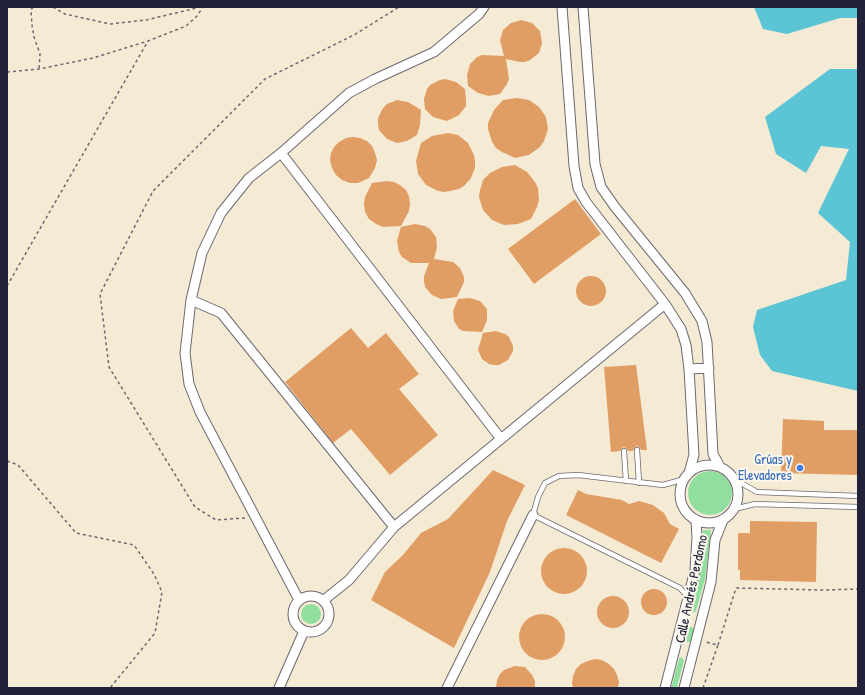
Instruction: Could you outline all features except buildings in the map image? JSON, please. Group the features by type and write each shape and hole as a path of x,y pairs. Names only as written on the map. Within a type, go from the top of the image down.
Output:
{"street":[{"path":"299,600 200,412 189,384 185,353 191,300 202,253 222,213 249,178 281,153 349,93 374,79 434,52 479,14 484,7"},
{"path":"562,7 574,166 578,188 586,202 665,304 680,329 686,345 689,369 694,456 681,488 680,497 683,506 688,514 696,520 704,523 714,523 729,516 737,502 738,494 734,479 728,472 720,467 712,465 696,469 687,476"},
{"path":"584,7 595,164 601,187 615,207 685,293 702,321 707,342 713,454 720,467"},
{"path":"281,153 500,438"},
{"path":"191,300 221,313 394,527"},
{"path":"324,600 349,580 394,527 500,438 665,304"},
{"path":"689,369 709,368"},
{"path":"447,688 533,515"},
{"name":"Calle Andrés Perdomo","path":"665,688 695,570 697,538 696,520"},
{"name":"Calle Andrés Perdomo","path":"684,688 711,582 715,540 723,520"},
{"path":"309,595 320,597 324,600 328,605 330,616 325,626 315,632 304,631 299,627 293,616 295,604 299,600 309,595"},
{"path":"279,688 304,631"}],"lane":[{"path":"638,450 639,483"},
{"path":"624,451 626,481"},
{"path":"687,476 663,485 578,475 559,476 545,483 538,497 533,515 680,588 688,597"},
{"path":"734,479 757,492 858,496"},
{"path":"734,509 756,504 858,507"}],"path":[{"path":"33,7 31,10 32,25 34,38 40,54 39,69"},
{"path":"53,7 65,14 110,24 146,20 202,7"},
{"path":"7,72 39,69 93,58 148,41 186,26 197,16 202,7"},
{"path":"7,286 148,41"},
{"path":"7,461 18,465 76,533 134,545 154,574 162,592 155,633 110,688"},
{"path":"703,688 736,588 822,590 858,589"},
{"path":"707,636 705,642 718,645"}],"green space":[{"path":"706,471 714,471 726,477 732,489 732,497 726,509 714,515 706,515 694,509 688,497 688,489 694,477"},
{"path":"703,530 711,530 705,579 696,611 694,613 691,610 700,574"},
{"path":"311,604 318,607 321,614 318,621 311,624 304,621 301,614 304,607"},
{"path":"685,626 692,627 695,630 692,641 690,642 686,642 682,639"},
{"path":"681,657 684,660 677,688 671,688 679,659"}],"water":[{"path":"754,7 858,7 858,18 840,18 787,34 763,29"},
{"path":"830,69 858,69 858,391 772,371 760,355 753,327 757,310 846,280 850,242 818,213 849,149 821,146 806,173 776,154 765,117"}],"place":[{"name":"Grúas y Elevadores","path":"800,468"}]}
